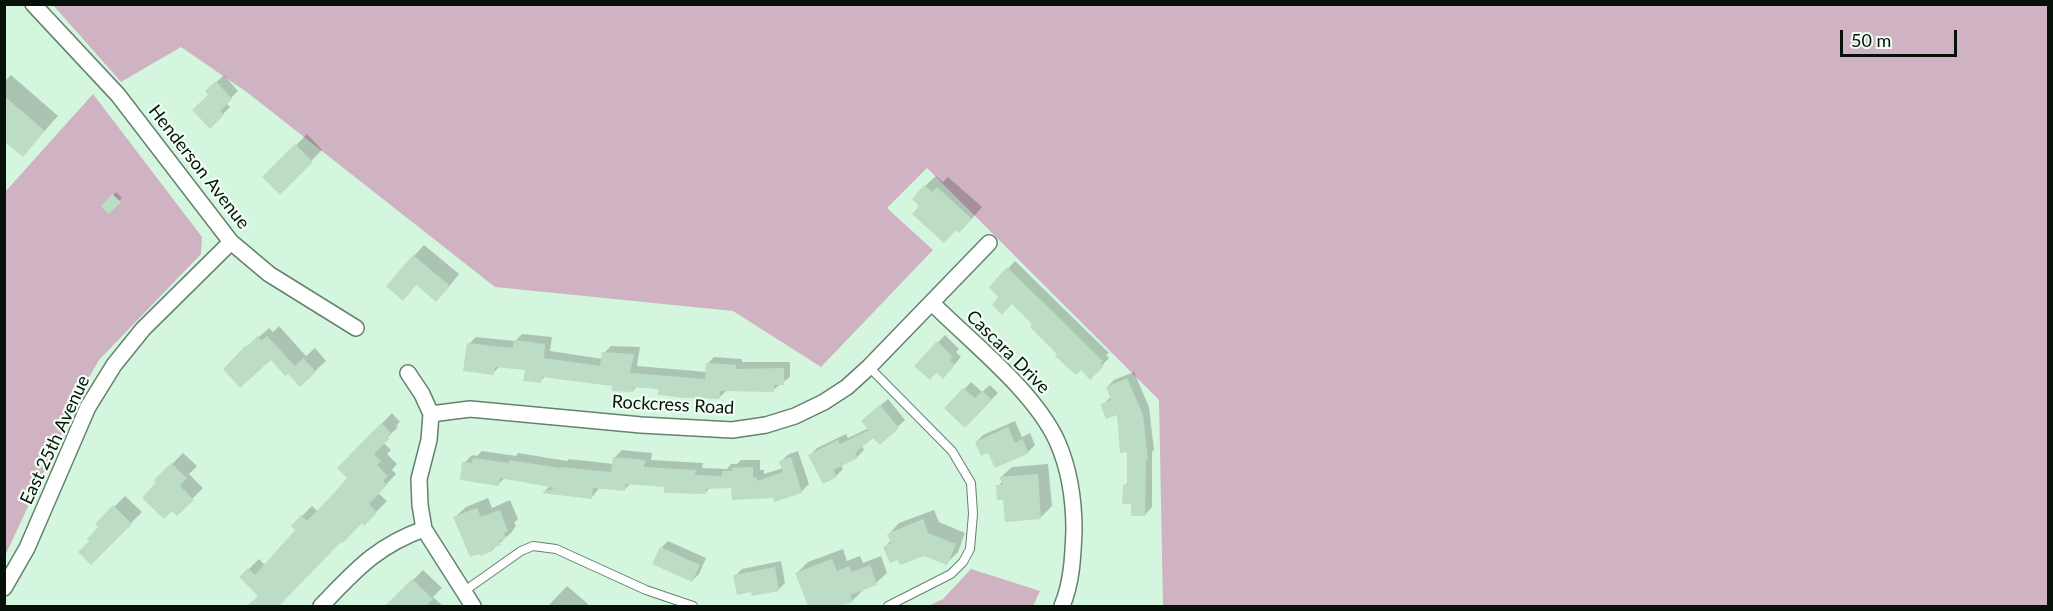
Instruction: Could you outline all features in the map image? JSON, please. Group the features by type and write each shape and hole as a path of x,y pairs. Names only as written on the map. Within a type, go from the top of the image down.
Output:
{"street":[{"name":"Henderson Avenue","path":"33,4 118,95 231,242 269,274 356,328"},
{"name":"East 25th Avenue","path":"4,588 27,548 88,407 114,365 144,329 231,242"},
{"name":"Rockcress Road","path":"431,414 470,409 641,425 732,430 766,425 795,416 824,402 847,387 989,243"},
{"name":"Cascara Drive","path":"932,303 1021,390 1042,416 1057,442 1068,476 1074,518 1073,561 1062,606"},
{"path":"408,373 422,394 431,414 429,440 419,478 424,530 473,606"},
{"path":"321,606 361,564 384,547 424,530"}],"lane":[{"path":"869,367 952,451 971,483 973,514 970,549 963,562 951,574 888,606"},
{"path":"463,592 521,551 533,546 556,549 646,590 693,606"}],"shaded area":[{"path":"53,5 2048,5 2048,606 1163,606 1159,400 927,168 887,208 933,250 821,367 733,311 495,287 248,93 181,47 121,82"},
{"path":"93,94 202,237 201,254 99,360 82,390 5,556 5,192"},
{"path":"971,569 1040,591 1033,606 928,606 943,599"}],"building":[{"path":"216,81 232,99 220,111 224,115 210,129 192,110 208,95 205,91"},
{"path":"4,96 45,131 23,157 4,141"},
{"path":"295,144 313,162 280,195 262,177"},
{"path":"924,185 932,192 937,187 972,219 959,233 956,230 944,243 912,214 919,206 912,199"},
{"path":"112,194 121,202 109,214 101,206"},
{"path":"413,255 450,286 436,302 416,285 403,301 386,286"},
{"path":"1007,267 1103,361 1100,363 1104,366 1090,380 1081,370 1076,375 1055,356 1057,354 1030,327 1032,324 1012,304 1002,315 992,305 998,297 989,287"},
{"path":"267,336 295,366 303,358 316,372 300,387 288,374 285,376 271,360 240,388 223,369 246,345 258,337 261,341"},
{"path":"514,340 545,344 544,358 600,366 602,352 634,354 630,373 705,379 706,363 736,365 736,369 784,368 784,385 774,385 774,392 720,391 719,399 685,398 658,395 658,389 634,387 633,392 612,391 612,386 542,377 541,383 523,381 525,370 495,367 494,375 463,371 467,343 513,348"},
{"path":"937,341 953,357 950,360 955,365 943,379 936,373 930,380 914,366"},
{"path":"1127,378 1143,415 1148,459 1146,459 1145,516 1131,516 1131,504 1122,504 1123,485 1127,485 1127,452 1120,453 1117,415 1106,419 1100,404 1111,400 1106,387"},
{"path":"963,388 975,398 982,391 992,400 965,428 944,408"},
{"path":"880,405 899,428 880,445 873,438 855,453 858,458 833,470 837,477 823,484 808,455 838,440 840,444 869,430 861,421"},
{"path":"381,423 391,433 387,437 389,439 374,454 381,461 377,465 388,476 383,481 387,485 369,504 377,513 364,526 362,523 343,543 341,542 279,606 247,606 258,596 239,577 248,568 255,575 295,530 291,526 301,515 307,521 335,492 347,478 337,468"},
{"path":"1008,427 1015,443 1022,439 1029,453 995,468 988,453 981,456 975,442"},
{"path":"613,457 645,460 644,467 696,470 695,475 722,476 722,471 732,471 732,468 753,467 753,477 757,478 757,481 783,472 779,461 791,457 802,493 774,502 773,498 732,500 731,488 706,489 706,494 664,493 664,487 626,484 625,491 593,488 592,499 541,493 555,488 500,478 499,486 460,480 462,462 472,463 473,458 611,472"},
{"path":"171,463 187,478 180,486 194,500 177,516 172,511 164,519 142,498 156,482 154,480"},
{"path":"1038,474 1041,519 1005,522 1003,500 997,500 996,485 1003,485 999,477"},
{"path":"113,505 132,524 91,565 78,552 98,527 95,524"},
{"path":"477,508 481,517 500,510 508,531 504,533 506,538 499,541 501,545 491,549 493,551 470,557 453,517"},
{"path":"923,519 928,533 956,544 947,565 924,556 900,565 898,560 890,563 883,547 891,543 887,534"},
{"path":"660,547 700,565 692,582 652,564"},
{"path":"832,559 837,571 849,566 852,572 870,565 877,585 850,595 853,602 841,606 808,606 795,573"},
{"path":"775,567 779,591 752,596 751,592 737,595 733,575"},
{"path":"412,579 433,599 426,606 385,606"}]}
